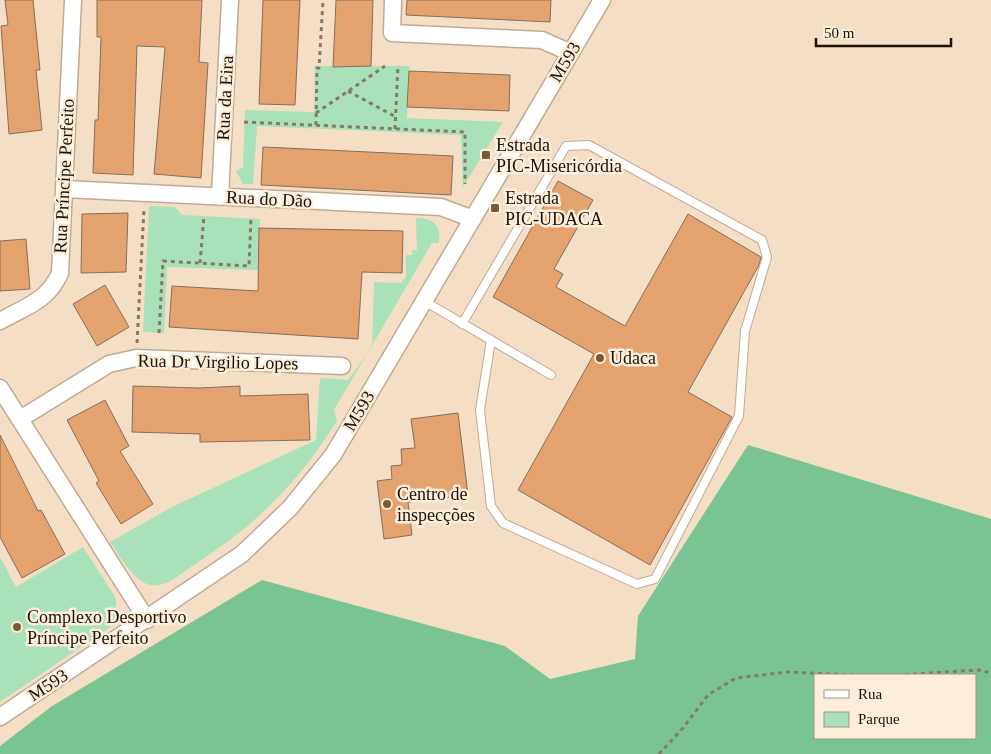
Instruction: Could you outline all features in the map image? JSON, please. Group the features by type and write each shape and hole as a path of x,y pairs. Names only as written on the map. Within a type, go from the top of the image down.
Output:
{"street":[{"name":"Rua Príncipe Perfeito","path":"0,321 44,297 54,286 60,272 73,0"},
{"name":"Rua da Eira","path":"220,197 230,0"},
{"path":"393,0 392,33 542,40 571,53"},
{"name":"M593","path":"0,717 147,620 242,554 290,508 333,454 602,0"},
{"name":"Rua do Dão","path":"64,189 441,207 473,219"},
{"name":"Rua Dr Virgilio Lopes","path":"20,419 109,364 136,358 342,366"},
{"path":"0,388 147,620"}],"lane":[{"path":"462,324 566,146 590,145 762,240 767,257 745,331 739,416 655,579 637,584 503,524 491,506 480,410 490,340"},
{"path":"424,302 552,375"}],"path":[{"path":"316,125 317,68 320,68 323,0"},
{"path":"395,129 398,65"},
{"path":"316,113 384,66"},
{"path":"348,91 396,117"},
{"path":"244,122 465,132 465,184"},
{"path":"136,358 145,193"},
{"path":"200,263 204,216"},
{"path":"159,333 163,261 249,266 251,218"},
{"path":"913,674 979,670 991,673"},
{"path":"659,754 683,728 708,695 736,678 788,672 832,674"}],"green space":[{"path":"315,66 410,66 407,118 503,122 463,187 461,135 257,126 253,184 243,184 236,171 243,167 245,110 314,112"},
{"path":"149,206 175,207 182,215 260,219 258,270 167,267 164,333 143,332"},
{"path":"416,218 432,221 439,232 439,243 432,243 372,345 374,282 401,283 406,277 406,255 412,255 412,250 417,250"},
{"path":"367,354 334,410 337,421 306,466 273,503 215,551 165,583 159,585 147,584 136,577 110,542 172,507 316,440 320,378 348,380"},
{"path":"748,445 991,519 991,754 0,754 0,746 52,706 262,580 505,646 550,679 635,659 638,616"},
{"path":"83,547 116,598 116,618 109,628 0,702 0,557 16,587"}],"building":[{"path":"5,0 33,0 40,70 36,70 42,130 9,134 1,26 8,25"},
{"path":"97,0 202,0 199,62 208,63 201,178 154,174 165,47 137,46 133,175 93,173 95,120 98,120 101,37 97,37"},
{"path":"263,0 300,0 295,105 259,104"},
{"path":"336,0 373,0 371,66 333,67"},
{"path":"407,0 551,0 550,22 406,15"},
{"path":"409,71 510,75 509,111 407,107"},
{"path":"263,147 453,156 451,195 261,185"},
{"path":"558,181 593,200 554,269 563,274 556,287 625,326 688,214 761,257 759,265 688,392 732,417 650,565 518,490 594,354 493,297"},
{"path":"128,213 126,272 81,273 82,214"},
{"path":"259,228 403,231 402,273 362,272 358,339 169,327 172,286 258,291"},
{"path":"26,239 30,289 0,291 0,241"},
{"path":"105,285 129,327 97,346 73,304"},
{"path":"133,386 199,388 240,386 240,396 308,394 310,440 200,442 200,434 132,432"},
{"path":"105,400 129,446 120,451 153,504 121,524 96,483 99,481 67,420"},
{"path":"458,413 468,495 408,502 412,535 384,539 377,481 392,479 391,466 402,465 401,449 415,448 411,419"},
{"path":"0,435 38,511 41,510 65,554 22,578 0,537"}],"place":[{"name":"Estrada PIC-Misericórdia","path":"486,155"},
{"name":"Estrada PIC-UDACA","path":"495,208"},
{"name":"Udaca","path":"600,358"},
{"name":"Centro de inspecções","path":"387,504"},
{"name":"Complexo Desportivo Príncipe Perfeito","path":"17,627"}]}
